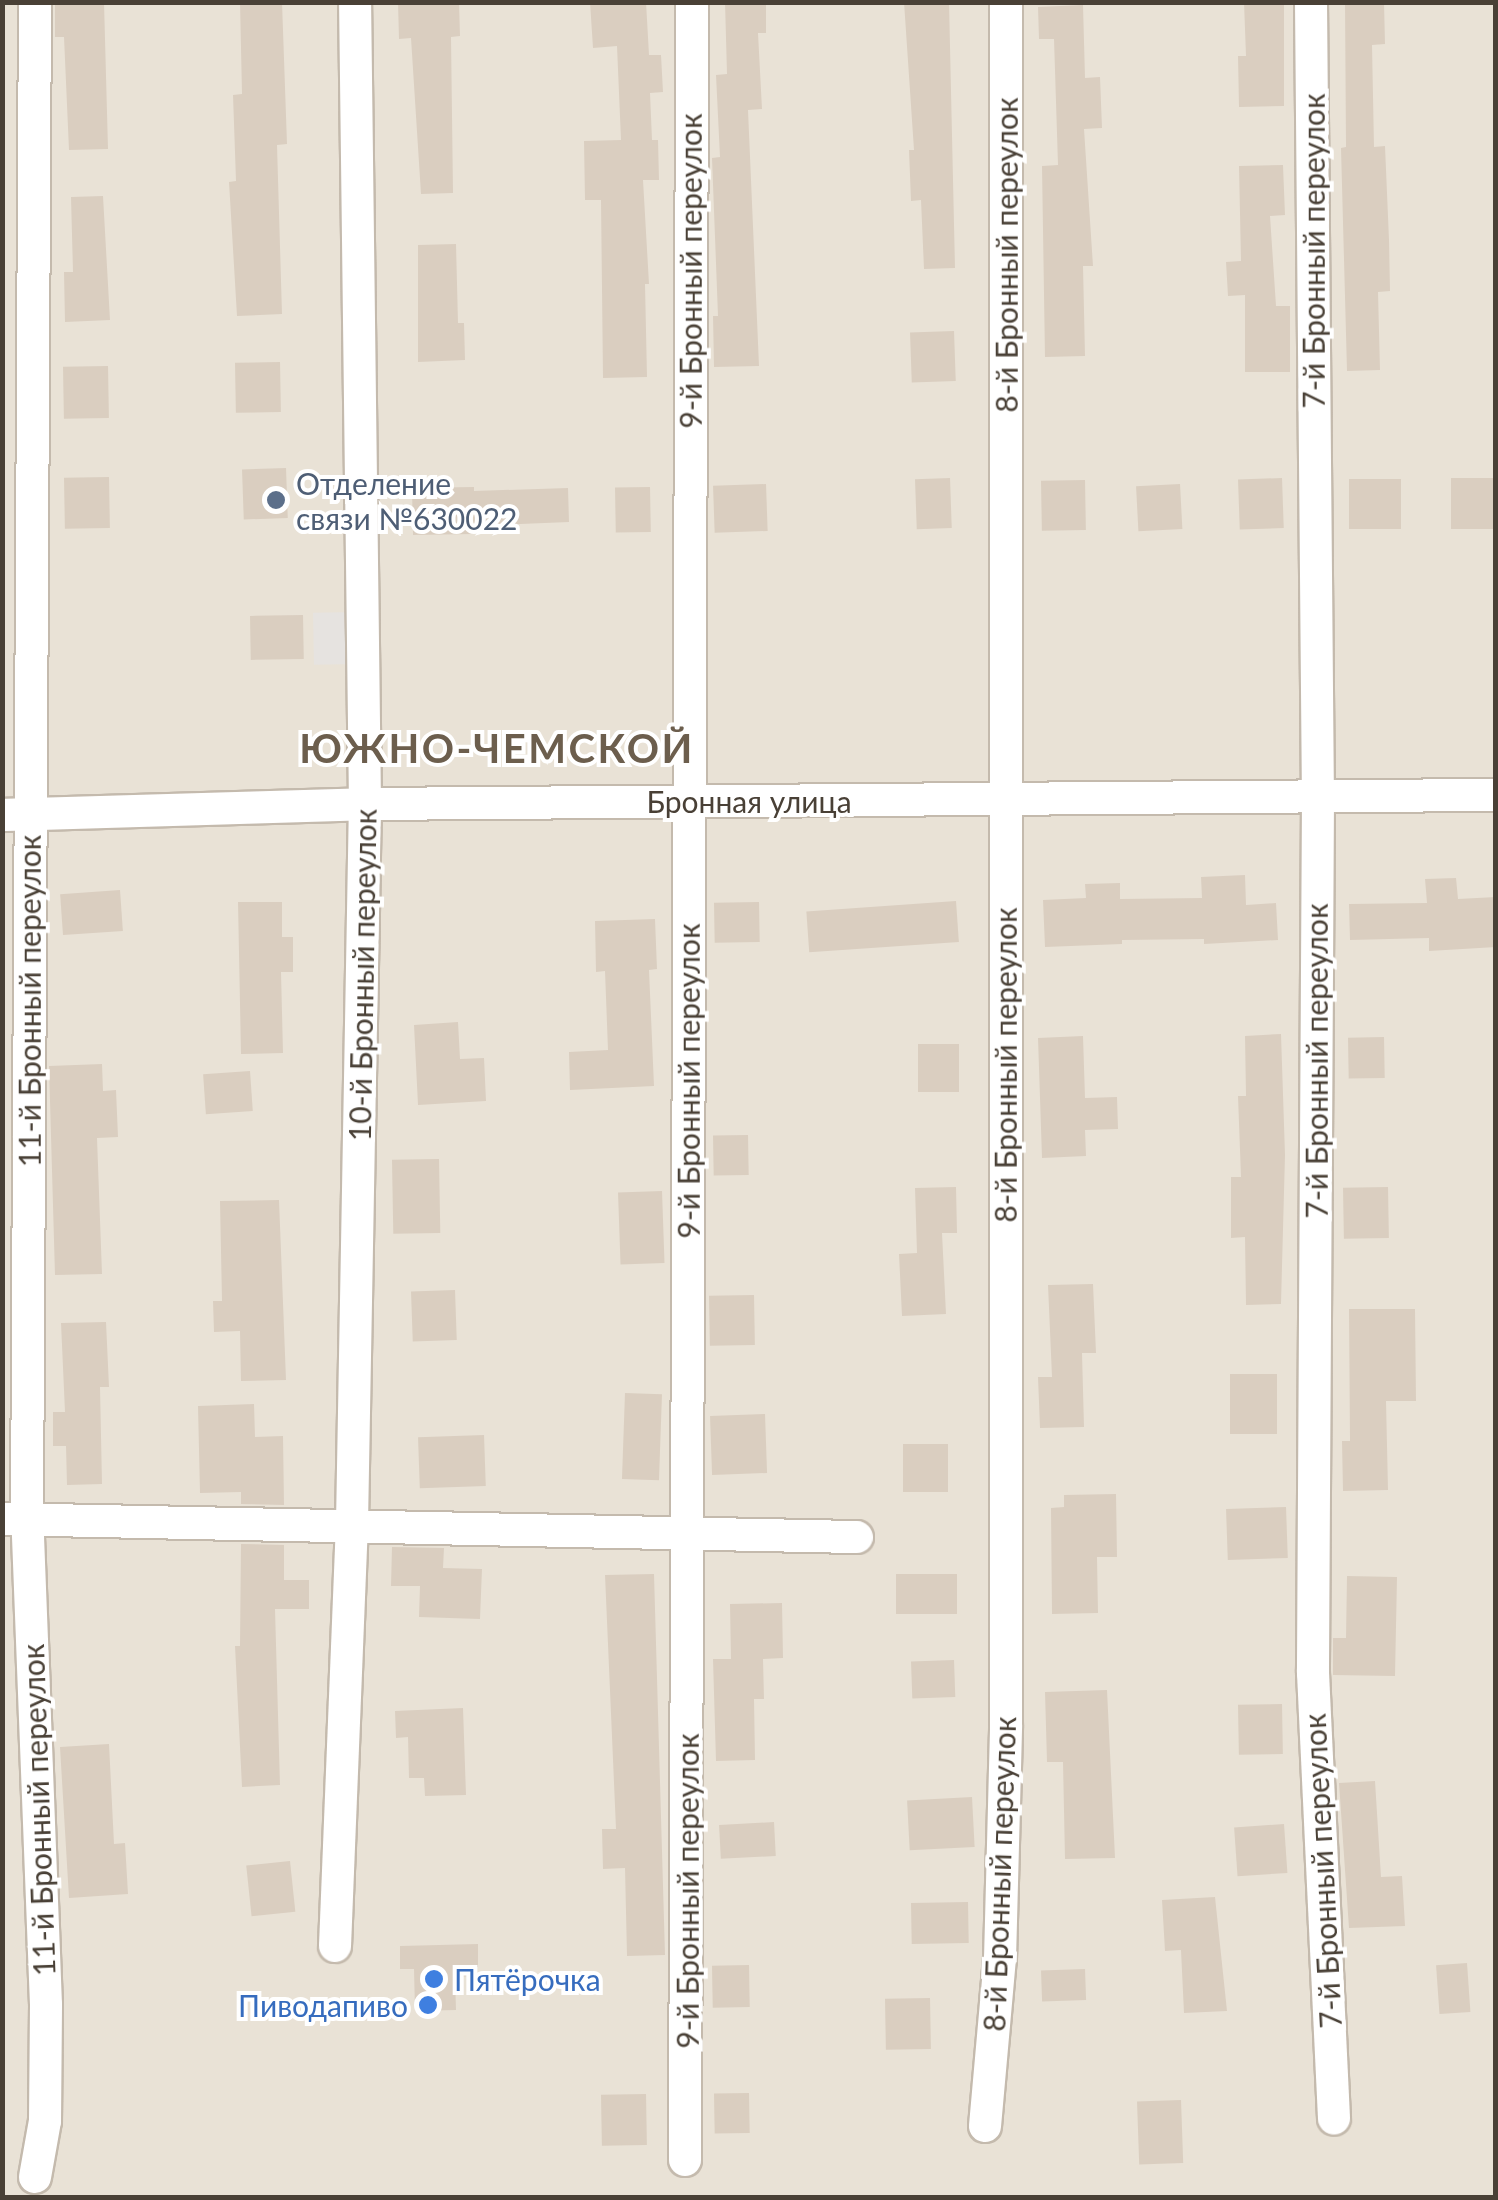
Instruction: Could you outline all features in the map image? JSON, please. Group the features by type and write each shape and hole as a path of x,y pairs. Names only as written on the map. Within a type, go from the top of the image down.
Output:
{"street":[{"name":"11-й Бронный переулок","path":"35,2 16,815 15,1519 46,2006 45,2121 35,2178"},
{"name":"10-й Бронный переулок","path":"335,1946 352,1524 365,804 355,2"},
{"name":"9-й Бронный переулок","path":"685,2160 692,2"},
{"name":"8-й Бронный переулок","path":"985,2126 1000,1959 1006,1725 1006,2"},
{"name":"7-й Бронный переулок","path":"1311,2 1318,798 1313,1673 1334,2119"},
{"name":"Бронная улица","path":"16,815 365,804 1496,794"},
{"path":"15,1519 857,1537"}],"shaded area":[{"path":"3,3 1495,3 1495,2197 3,2197"},
{"path":"356,612 357,664 314,665 313,613"}],"building":[{"path":"55,2 104,2 108,149 69,150 64,37 55,37"},
{"path":"240,2 282,2 287,144 277,145 282,314 237,316 229,182 236,181 233,95 242,94"},
{"path":"398,2 459,2 460,36 451,37 453,193 421,194 411,38 399,39"},
{"path":"590,2 646,2 649,55 661,55 663,92 650,93 652,140 658,140 659,180 643,180 649,284 645,284 647,377 603,378 601,200 585,200 584,141 621,140 617,46 593,48"},
{"path":"725,2 766,2 766,33 758,33 762,109 748,110 759,366 714,367 713,316 718,316 712,158 720,157 716,75 727,74"},
{"path":"904,2 949,2 955,268 924,269 921,200 911,201 909,150 914,150"},
{"path":"1244,2 1284,2 1284,106 1239,107 1238,56 1246,56"},
{"path":"1345,2 1384,2 1385,44 1372,45 1374,147 1385,146 1389,240 1390,291 1378,292 1380,370 1347,371 1341,148 1346,147"},
{"path":"1083,5 1085,78 1100,77 1102,128 1084,129 1093,266 1083,266 1085,356 1045,357 1042,166 1058,165 1054,39 1039,39 1038,7"},
{"path":"1283,165 1285,215 1270,216 1276,306 1290,306 1290,372 1245,372 1245,295 1228,296 1226,262 1241,261 1239,166"},
{"path":"103,196 110,320 65,322 64,272 73,272 71,197"},
{"path":"456,244 458,323 464,323 465,360 418,362 418,245"},
{"path":"954,331 956,381 912,383 910,333"},
{"path":"280,362 281,412 236,413 235,363"},
{"path":"108,366 109,418 64,419 63,367"},
{"path":"286,468 288,518 244,520 242,470"},
{"path":"109,477 110,528 65,529 64,478"},
{"path":"950,478 952,528 917,529 915,479"},
{"path":"1282,478 1284,528 1240,530 1238,480"},
{"path":"1451,478 1496,478 1496,529 1451,529"},
{"path":"1349,479 1401,479 1401,529 1349,529"},
{"path":"1085,480 1086,530 1042,531 1041,481"},
{"path":"766,484 768,531 715,533 713,486"},
{"path":"1180,484 1182,529 1138,531 1136,486"},
{"path":"474,487 474,491 568,488 569,522 474,526 474,534 413,535 412,488"},
{"path":"650,487 651,532 616,533 615,488"},
{"path":"303,615 304,659 251,660 250,616"},
{"path":"1245,875 1246,905 1276,903 1278,940 1204,944 1204,939 1122,940 1122,944 1045,947 1043,900 1086,898 1085,884 1120,883 1120,899 1202,898 1201,877"},
{"path":"1456,878 1458,899 1496,897 1496,947 1429,951 1429,938 1350,940 1349,904 1427,903 1425,879"},
{"path":"120,890 123,931 63,935 60,894"},
{"path":"956,901 959,942 809,952 806,911"},
{"path":"238,902 282,902 282,937 293,937 293,972 281,972 283,1053 241,1054"},
{"path":"759,902 760,942 715,943 714,903"},
{"path":"655,919 657,969 649,970 654,1086 570,1090 569,1052 608,1050 605,971 596,972 595,921"},
{"path":"458,1022 460,1059 484,1058 486,1101 418,1105 414,1025"},
{"path":"1281,1034 1285,1155 1281,1304 1246,1305 1245,1237 1231,1238 1231,1177 1241,1177 1238,1096 1246,1096 1245,1036"},
{"path":"1083,1036 1085,1098 1117,1097 1118,1129 1085,1130 1086,1156 1042,1158 1038,1038"},
{"path":"1384,1037 1385,1078 1349,1079 1348,1038"},
{"path":"918,1044 959,1044 959,1092 918,1092"},
{"path":"102,1064 103,1091 116,1090 118,1137 97,1138 102,1274 55,1275 49,1066"},
{"path":"250,1071 253,1111 206,1114 203,1074"},
{"path":"748,1135 749,1175 714,1176 713,1136"},
{"path":"439,1159 440,1233 393,1234 392,1160"},
{"path":"956,1187 957,1233 942,1233 946,1314 902,1316 899,1254 917,1253 915,1188"},
{"path":"1388,1187 1389,1238 1344,1239 1343,1188"},
{"path":"662,1191 665,1263 621,1264 618,1193"},
{"path":"279,1200 286,1380 241,1381 240,1331 214,1332 213,1301 222,1301 220,1201"},
{"path":"1093,1284 1096,1353 1082,1353 1084,1427 1040,1428 1038,1377 1052,1377 1048,1285"},
{"path":"455,1290 457,1340 413,1342 411,1292"},
{"path":"754,1295 755,1345 710,1346 709,1296"},
{"path":"1349,1309 1415,1309 1416,1401 1386,1401 1388,1490 1343,1491 1342,1441 1350,1441"},
{"path":"106,1322 109,1387 100,1387 102,1484 67,1485 66,1446 53,1446 53,1412 65,1412 61,1323"},
{"path":"1230,1374 1277,1374 1277,1434 1230,1434"},
{"path":"625,1393 662,1394 659,1480 622,1479"},
{"path":"254,1404 255,1437 283,1436 284,1505 241,1504 241,1492 200,1493 198,1406"},
{"path":"765,1414 767,1473 712,1475 710,1416"},
{"path":"484,1435 486,1486 420,1488 418,1437"},
{"path":"903,1444 948,1444 948,1492 903,1492"},
{"path":"1116,1494 1117,1557 1097,1557 1098,1613 1052,1614 1051,1508 1064,1507 1064,1495"},
{"path":"1286,1507 1288,1558 1228,1560 1226,1509"},
{"path":"241,1544 284,1545 284,1580 309,1580 309,1609 275,1609 280,1785 242,1787 235,1646 240,1646"},
{"path":"392,1547 444,1548 443,1568 482,1569 480,1619 419,1617 420,1586 391,1586"},
{"path":"654,1574 665,1955 627,1956 625,1868 603,1869 602,1829 616,1829 605,1575"},
{"path":"896,1574 957,1574 957,1614 896,1614"},
{"path":"1347,1576 1397,1577 1395,1676 1333,1675 1333,1638 1346,1638"},
{"path":"782,1603 783,1658 763,1659 764,1699 754,1699 755,1760 716,1761 713,1659 731,1659 730,1604"},
{"path":"954,1660 955,1697 912,1698 911,1662"},
{"path":"1107,1690 1115,1858 1065,1859 1063,1762 1047,1762 1045,1692"},
{"path":"1282,1704 1283,1754 1239,1755 1238,1705"},
{"path":"463,1708 466,1795 425,1796 424,1778 409,1778 408,1737 396,1738 395,1711"},
{"path":"109,1744 114,1844 125,1843 128,1894 69,1898 60,1747"},
{"path":"1375,1781 1381,1877 1402,1876 1405,1926 1349,1928 1339,1783"},
{"path":"972,1797 975,1847 910,1850 907,1800"},
{"path":"774,1822 776,1856 721,1859 719,1825"},
{"path":"1284,1824 1287,1873 1238,1876 1234,1827"},
{"path":"290,1861 295,1912 252,1916 246,1866"},
{"path":"1215,1897 1227,2011 1184,2013 1181,1950 1165,1951 1162,1900"},
{"path":"968,1902 969,1943 912,1944 911,1903"},
{"path":"478,1944 478,1967 471,1967 471,1976 455,1977 456,2010 415,2011 414,1969 400,1969 400,1946"},
{"path":"1467,1963 1470,2012 1439,2014 1436,1965"},
{"path":"749,1965 750,2007 713,2008 712,1966"},
{"path":"1085,1969 1086,2000 1042,2002 1041,1971"},
{"path":"930,1998 931,2049 886,2050 885,1999"},
{"path":"749,2093 750,2133 715,2134 714,2094"},
{"path":"646,2094 647,2145 602,2146 601,2095"},
{"path":"1181,2100 1183,2163 1139,2164 1137,2102"}],"place":[{"name":"Отделение связи №630022","path":"276,500"},
{"name":"Пятёрочка","path":"434,1979"},
{"name":"Пиводапиво","path":"428,2005"}],"district":[{"name":"ЮЖНО-ЧЕМСКОЙ","path":"497,748"}]}
